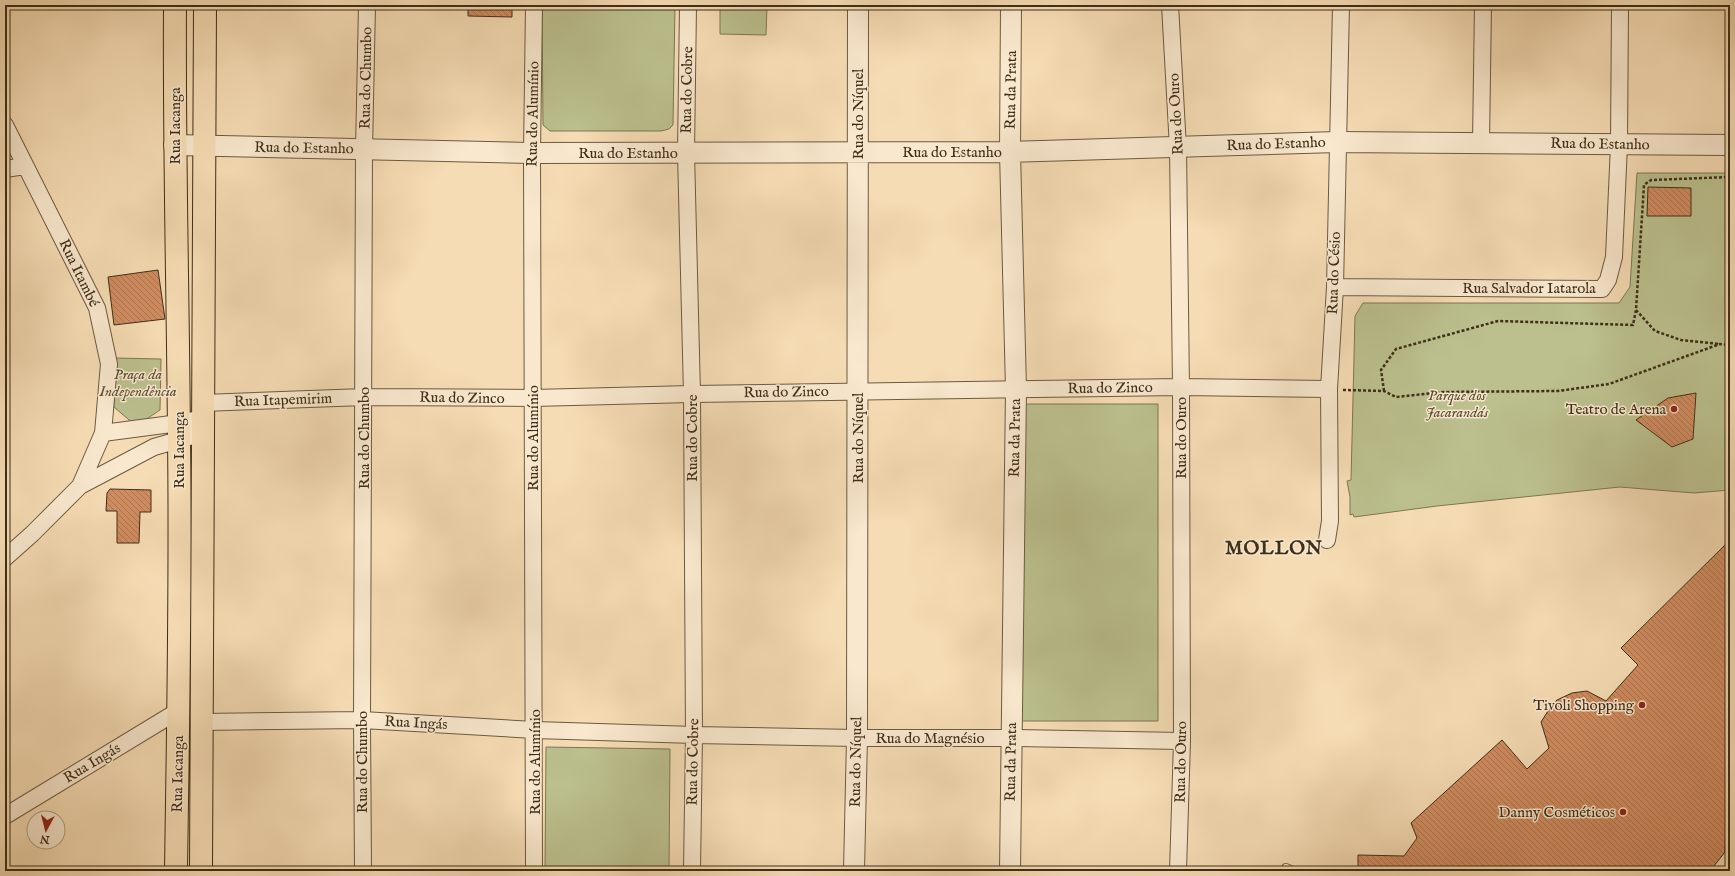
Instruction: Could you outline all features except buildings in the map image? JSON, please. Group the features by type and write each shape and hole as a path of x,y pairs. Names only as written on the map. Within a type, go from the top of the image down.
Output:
{"main road":[{"name":"Rua Iacanga","path":"175,5 174,145 179,392 179,680 176,871"},
{"name":"Rua Iacanga","path":"200,871 205,5"},
{"path":"179,392 203,418"},
{"path":"179,680 202,679"},
{"path":"178,716 201,722"}],"street":[{"name":"Rua do Chumbo","path":"363,871 362,720 364,150 367,5"},
{"name":"Rua do Alumínio","path":"534,5 532,154 535,730 534,871"},
{"name":"Rua do Cobre","path":"688,5 686,153 692,394 694,735 692,871"},
{"name":"Rua do Níquel","path":"854,871 857,738 858,5"},
{"name":"Rua da Prata","path":"1010,871 1016,389 1010,152 1011,5"},
{"name":"Rua do Ouro","path":"1170,5 1178,148 1181,387 1182,741 1178,871"},
{"name":"Rua do Césio","path":"1327,540 1330,520 1329,389 1335,287 1341,5"},
{"path":"1481,142 1483,5"},
{"path":"1619,145 1620,5"},
{"name":"Rua Itambé","path":"5,125 97,308 109,364 103,433 80,486"},
{"name":"Rua do Estanho","path":"174,145 532,154 1010,152 1337,142 1730,145"},
{"name":"Rua Salvador Iatarola","path":"1335,287 1602,289 1608,280 1614,257 1619,145"},
{"path":"5,169 25,166"},
{"name":"Rua do Zinco","path":"364,397 533,398 692,394 1181,387 1329,389"},
{"name":"Rua Itapemirim","path":"5,558 32,534 80,486 154,447 203,418 364,397"},
{"name":"Rua Itapemirim","path":"103,433 179,431"},
{"name":"Rua Ingás","path":"5,816 178,716"},
{"name":"Rua Ingás","path":"201,722 362,720 535,730"},
{"name":"Rua do Magnésio","path":"535,730 857,738 1011,738 1182,741"}],"path":[{"path":"1636,310 1655,331 1681,340 1730,345"},
{"path":"1329,389 1384,391 1396,397 1444,392 1558,391 1608,384 1720,344"}],"green space":[{"path":"542,5 675,5 673,125 669,129 661,131 550,131 543,125"},
{"path":"720,5 767,5 766,35 720,34"},
{"name":"Parque dos Jacarandás","path":"1637,173 1730,173 1730,490 1694,493 1620,487 1437,506 1354,517 1353,514 1350,515 1350,497 1347,481 1351,480 1355,316 1363,303 1619,303 1630,287"},
{"name":"Praça da Independência","path":"115,358 161,359 160,410 136,426 114,407"},
{"path":"1022,404 1158,404 1158,721 1021,721"},
{"path":"546,747 670,749 669,871 545,871"}],"place":[{"name":"Teatro de Arena","path":"1674,409"},
{"name":"Tivoli Shopping","path":"1642,705"},
{"name":"Danny Cosméticos","path":"1623,812"}],"district":[{"name":"MOLLON","path":"1274,549"}]}
